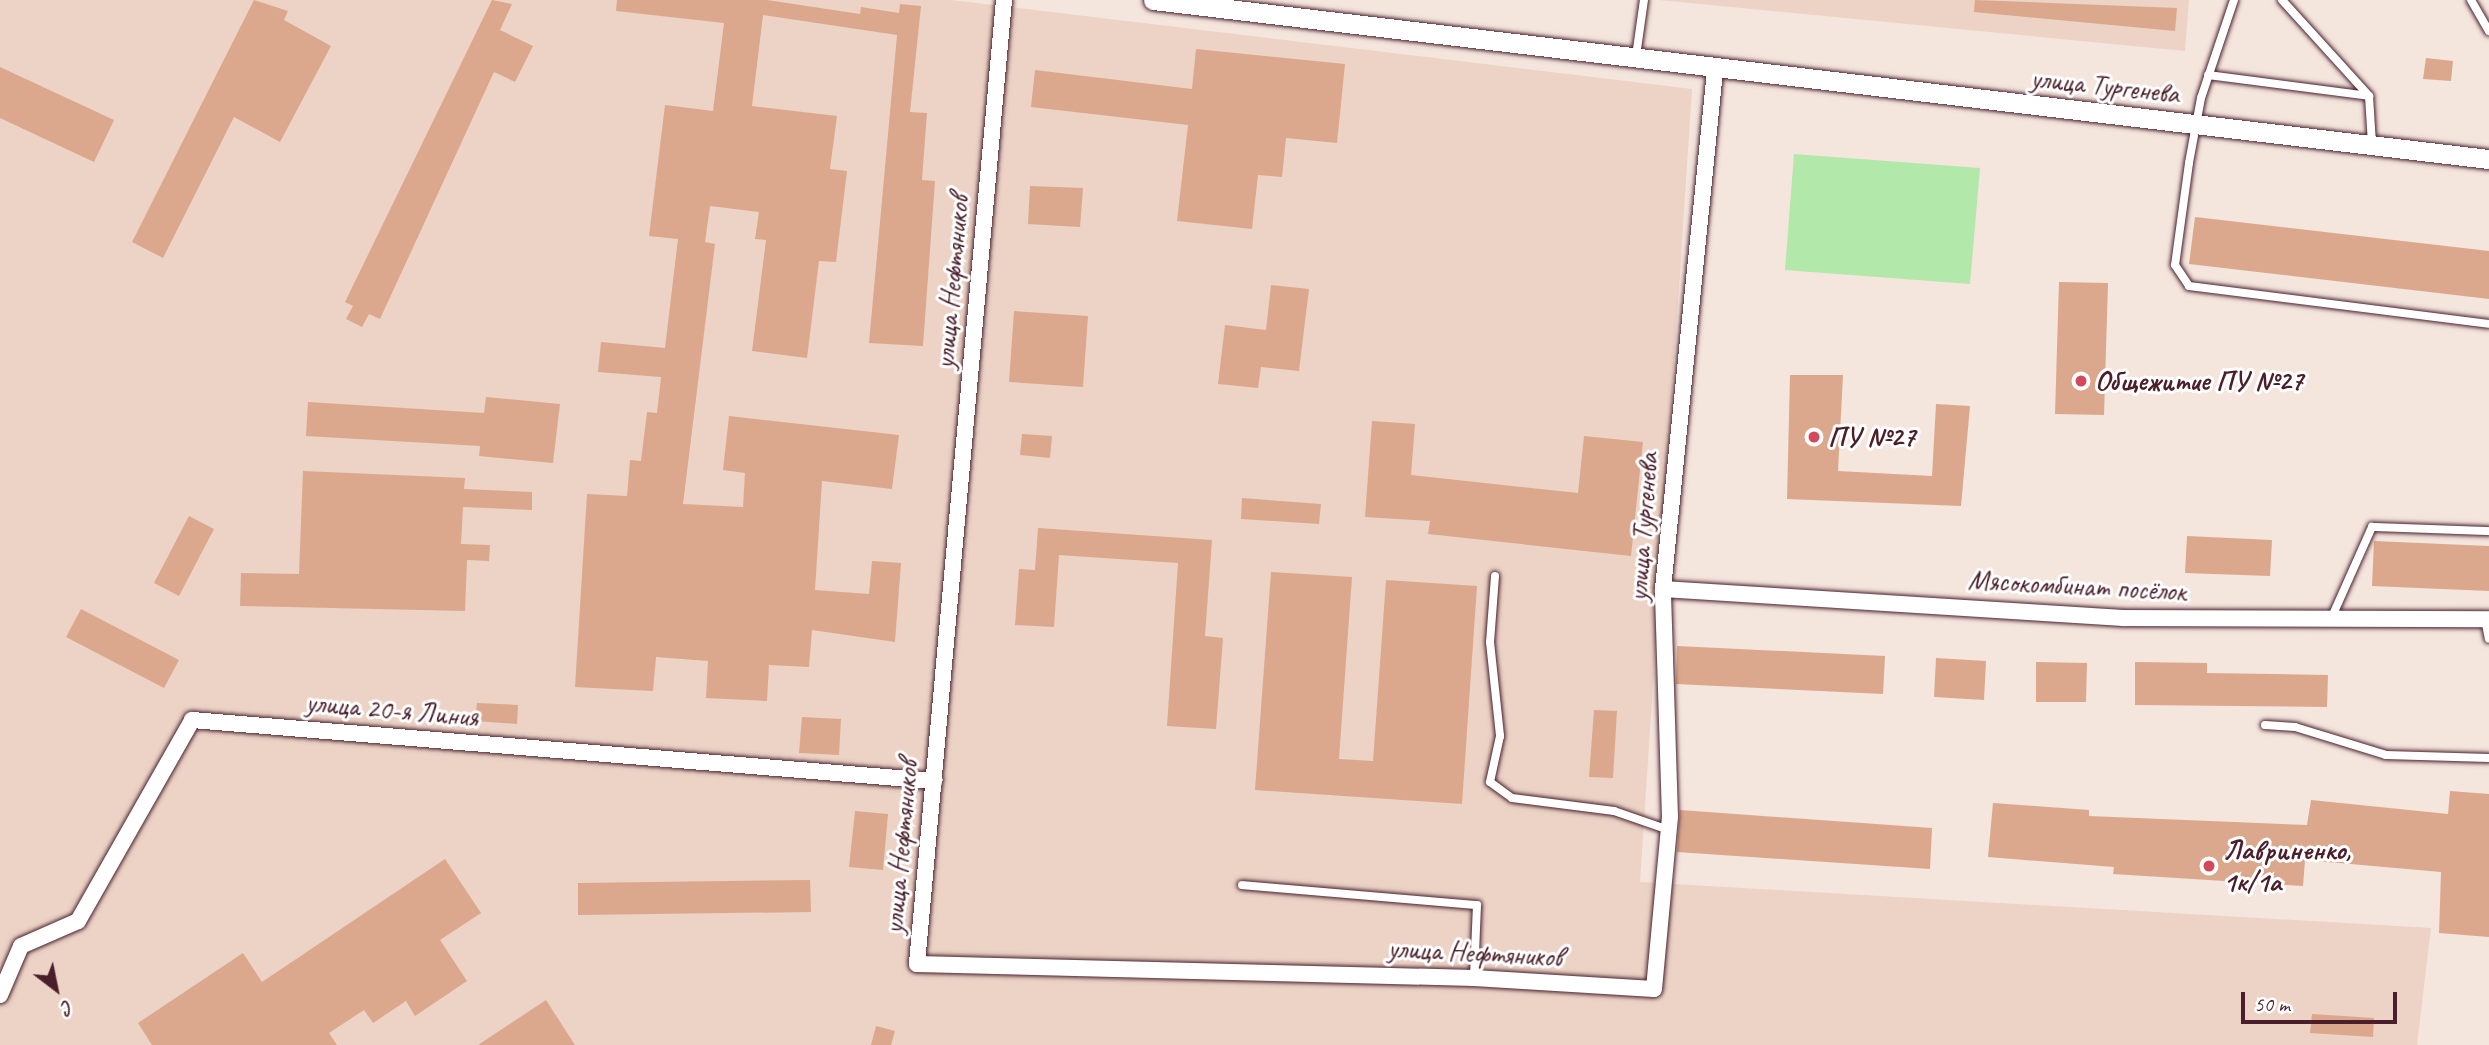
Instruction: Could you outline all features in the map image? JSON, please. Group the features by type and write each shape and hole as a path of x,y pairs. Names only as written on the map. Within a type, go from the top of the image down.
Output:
{"street":[{"name":"улица Нефтяников","path":"1004,0 917,964 1474,978 1654,989"},
{"name":"улица Тургенева","path":"1153,0 1636,57 1715,71 2489,159"},
{"name":"улица Тургенева","path":"1654,989 1669,831 1663,589 1715,71"},
{"name":"Мясокомбинат посёлок","path":"1663,589 2123,618 2487,619"},
{"name":"улица 20-я Линия","path":"0,995 21,946 78,921 192,720 934,780"}],"lane":[{"path":"1636,57 1644,0"},
{"path":"2234,0 2208,75 2196,124 2175,265 2189,286 2489,324"},
{"path":"2282,0 2369,96 2372,146"},
{"path":"2471,0 2489,31"},
{"path":"2208,75 2369,96"},
{"path":"2331,619 2372,527 2489,531"},
{"path":"1494,576 1490,642 1500,736 1490,782 1512,798 1614,811 1669,831"},
{"path":"2487,619 2489,639"},
{"path":"2265,725 2295,727 2386,755 2489,758"},
{"path":"1242,885 1477,905 1474,978"}],"shaded area":[{"path":"0,0 951,0 1692,89 1640,882 2431,928 2417,1045 0,1045"},
{"path":"1659,0 2189,0 2185,51"}],"green space":[{"path":"1794,154 1980,168 1970,284 1785,270"}],"building":[{"path":"254,0 288,11 284,20 331,46 280,142 234,117 163,258 132,242"},
{"path":"492,0 512,4 500,30 533,46 515,82 494,72 380,319 369,314 362,327 346,319 353,306 345,302"},
{"path":"617,0 767,0 860,14 861,7 899,13 900,4 921,6 910,112 927,113 922,180 935,181 923,346 869,343 897,35 763,15 752,106 837,116 830,169 847,171 836,262 819,261 807,358 752,351 766,240 755,239 759,212 710,206 705,242 715,244 683,504 743,507 745,473 723,470 729,416 899,435 892,489 822,481 815,590 869,594 872,561 901,563 895,642 812,630 809,667 769,665 767,701 706,698 708,661 656,657 653,691 575,687 587,494 627,496 630,460 641,461 647,412 657,413 661,377 598,372 601,342 665,348 678,239 649,236 665,105 713,111 724,23 616,11"},
{"path":"1975,0 2177,8 2175,31 1974,12"},
{"path":"1196,49 1345,64 1337,143 1286,138 1282,177 1258,175 1252,229 1177,221 1188,125 1031,107 1035,70 1192,89"},
{"path":"2426,58 2453,61 2451,81 2423,79"},
{"path":"0,67 114,120 94,162 0,118"},
{"path":"1030,186 1083,188 1080,227 1028,224"},
{"path":"2195,217 2489,251 2489,299 2189,264"},
{"name":"Общежитие ПУ №27","path":"2059,282 2108,283 2104,415 2055,414"},
{"path":"1271,285 1309,289 1299,371 1261,367 1258,388 1218,384 1225,325 1266,330"},
{"path":"1014,311 1088,316 1083,387 1009,382"},
{"name":"ПУ №27","path":"1790,375 1843,375 1838,471 1932,476 1936,404 1970,406 1961,506 1787,499"},
{"path":"486,397 560,404 553,463 479,456 480,446 306,436 308,402 484,413"},
{"path":"1372,421 1415,424 1411,475 1578,493 1584,436 1643,442 1631,556 1428,534 1430,521 1365,517"},
{"path":"1022,434 1052,436 1050,458 1020,455"},
{"path":"303,471 465,478 464,489 532,492 532,510 463,507 461,544 490,545 489,561 467,560 465,611 240,606 241,573 299,574"},
{"path":"1242,498 1321,504 1319,524 1241,519"},
{"path":"189,516 214,529 179,596 154,583"},
{"path":"1038,528 1212,540 1205,636 1223,638 1216,729 1167,726 1178,563 1059,555 1054,627 1015,625 1019,569 1035,570"},
{"path":"2187,536 2272,540 2270,576 2185,573"},
{"path":"2374,541 2489,546 2489,591 2372,586"},
{"path":"1271,572 1352,577 1339,759 1373,761 1386,580 1477,586 1462,804 1255,790"},
{"path":"81,609 179,660 164,688 66,637"},
{"path":"1677,646 1885,656 1883,694 1676,684"},
{"path":"1936,658 1986,661 1984,700 1934,697"},
{"path":"2036,662 2087,663 2086,702 2036,702"},
{"path":"2135,662 2207,663 2207,673 2328,675 2327,707 2135,705"},
{"path":"477,703 518,705 517,724 475,721"},
{"path":"1594,710 1617,711 1613,778 1589,777"},
{"path":"802,717 841,719 839,755 799,753"},
{"name":"Лавриненко, 1к/1а","path":"2450,791 2489,794 2489,937 2439,933 2441,872 2305,860 2303,886 2113,874 2114,867 1988,857 1993,803 2089,810 2089,816 2307,825 2311,800 2448,814"},
{"path":"1680,810 1932,828 1930,869 1677,852"},
{"path":"855,811 888,814 883,870 849,867"},
{"path":"445,859 481,913 440,940 467,981 415,1016 406,1001 373,1023 364,1010 329,1033 337,1045 152,1045 138,1023 243,953 262,982"},
{"path":"810,880 811,912 578,915 578,883"},
{"path":"546,1000 575,1045 478,1045"},
{"path":"2312,1014 2374,1018 2373,1037 2310,1033"},
{"path":"876,1026 895,1031 891,1045 871,1045"}],"place":[{"name":"Общежитие ПУ №27","path":"2081,381"},
{"name":"ПУ №27","path":"1814,437"},
{"name":"Лавриненко, 1к/1а","path":"2209,866"}]}
